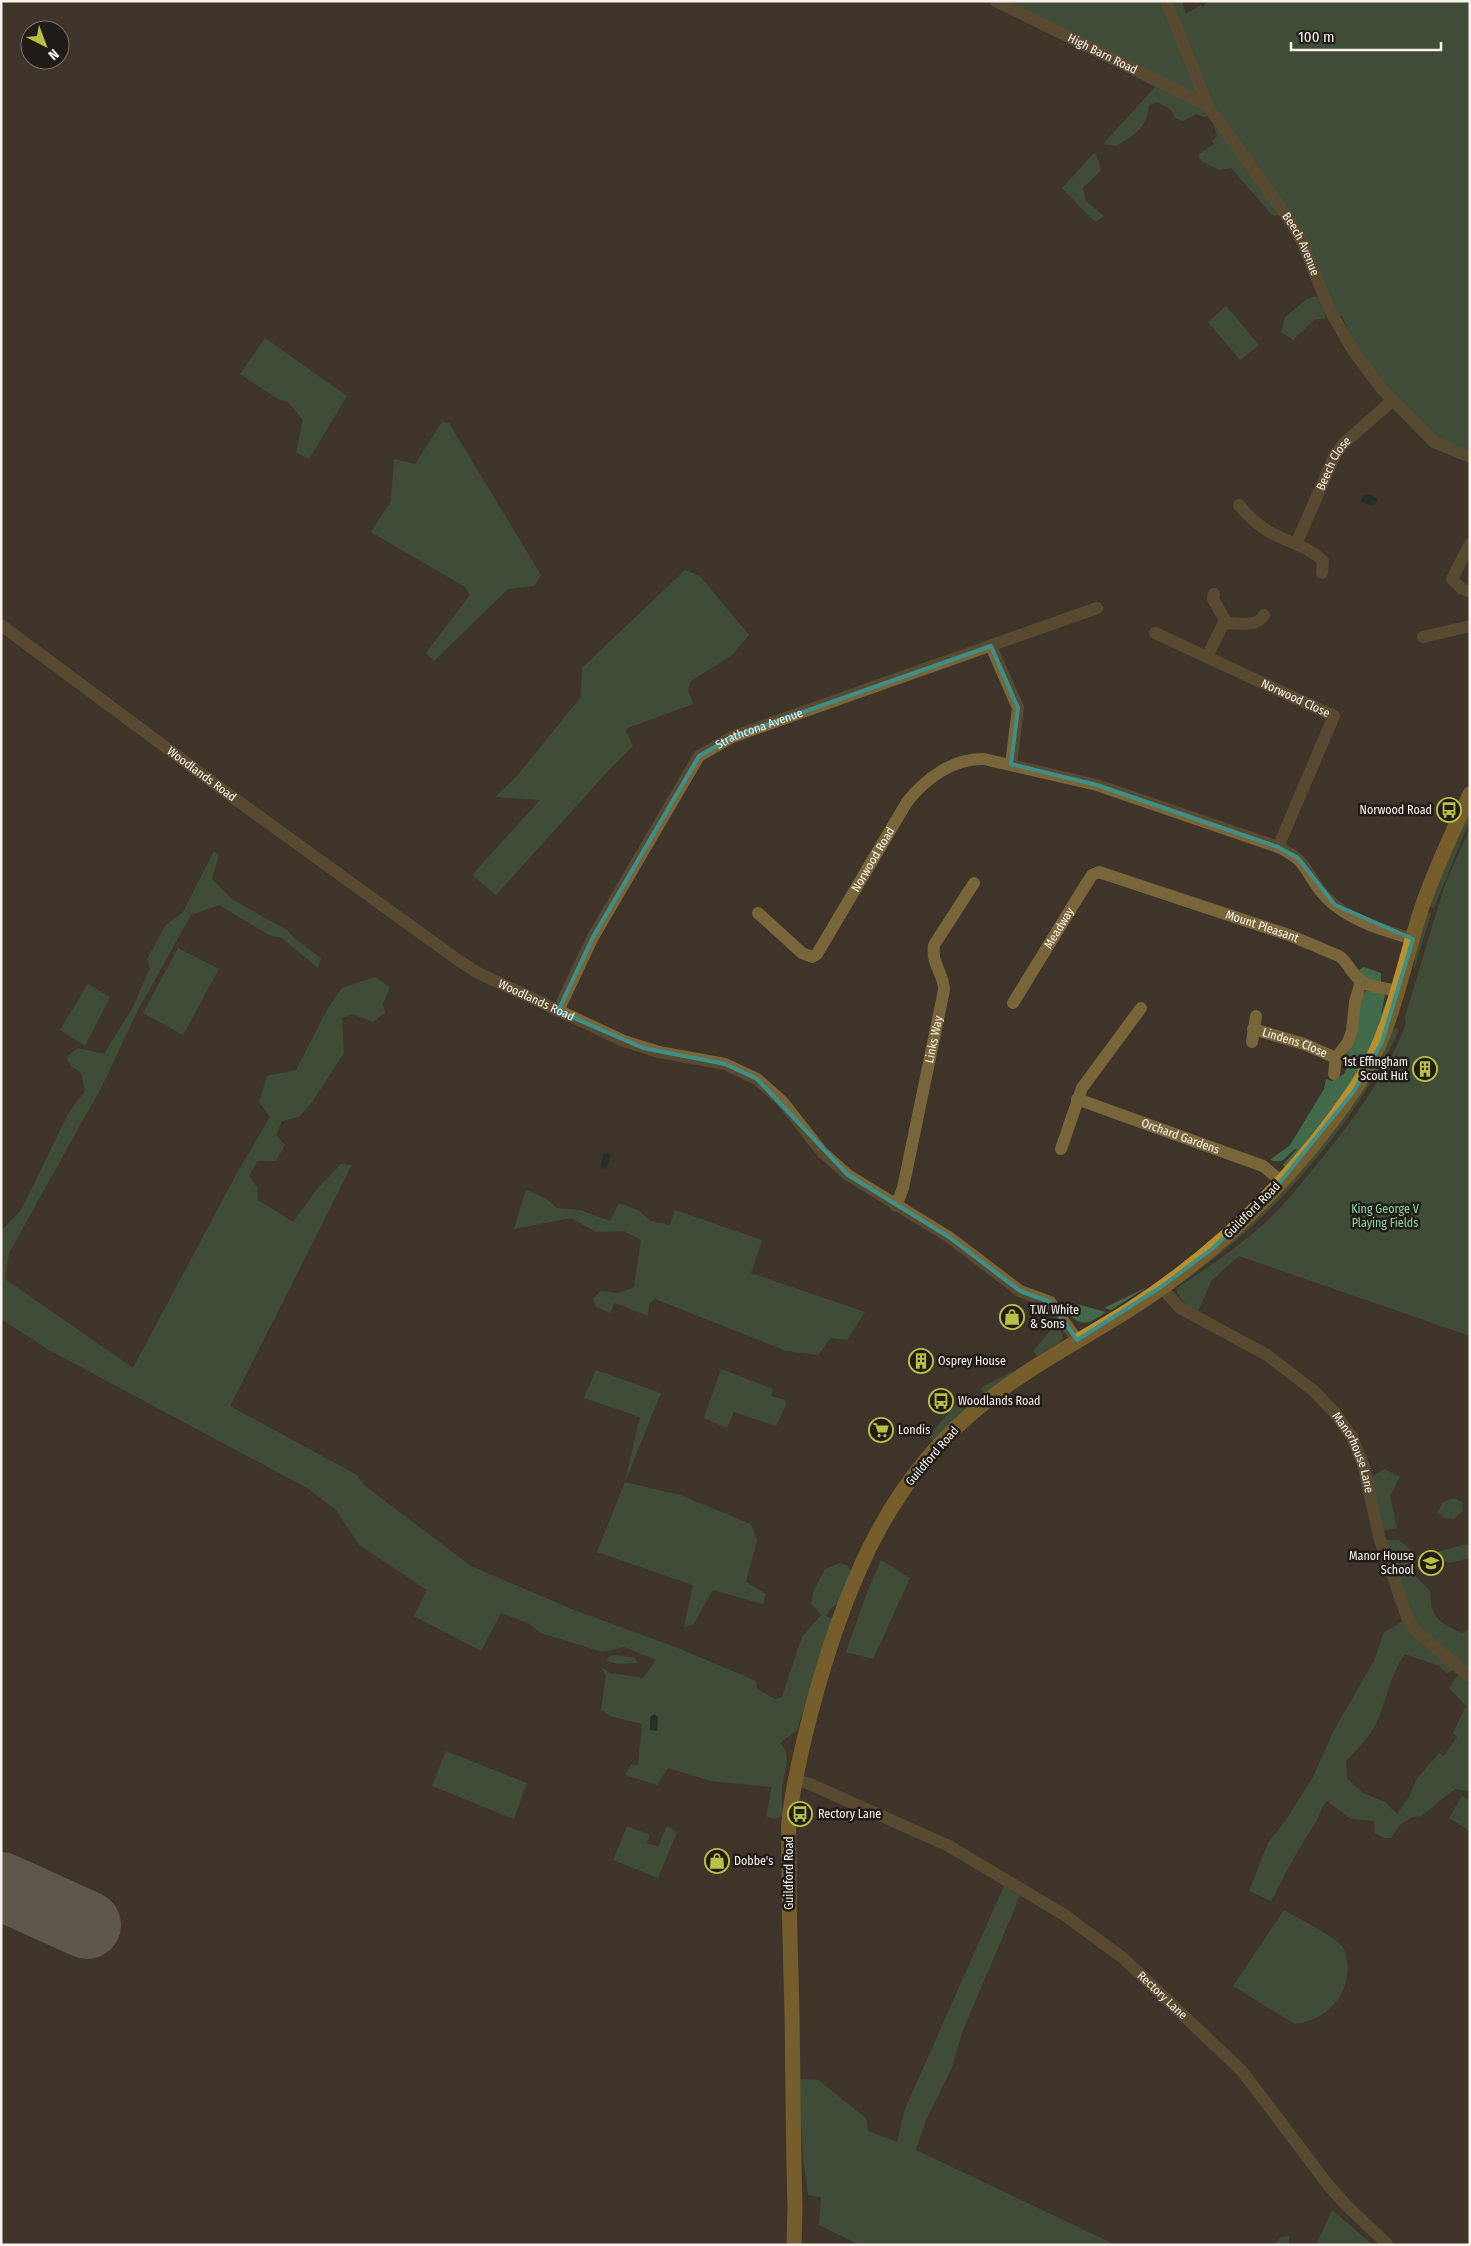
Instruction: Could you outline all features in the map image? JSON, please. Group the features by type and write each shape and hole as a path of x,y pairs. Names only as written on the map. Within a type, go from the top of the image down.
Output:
{"main road":[{"name":"Guildford Road","path":"794,2245 789,1825 802,1744 821,1676 863,1558 891,1507 928,1456 959,1425 1008,1385 1077,1340 1128,1310 1197,1261 1244,1221 1282,1181 1326,1127 1369,1067 1382,1042 1431,882 1470,794"}],"street":[{"name":"High Barn Road","path":"996,1 1208,106"},
{"name":"Beech Avenue","path":"1166,1 1208,106 1293,225 1303,243 1329,309 1354,352 1392,401 1434,442 1470,457"},
{"name":"Beech Close","path":"1296,544 1335,455 1344,443 1392,401"},
{"path":"1239,505 1257,524 1269,532 1316,554 1323,561 1322,573"},
{"path":"1470,544 1452,579 1462,589 1470,592"},
{"path":"1206,657 1226,620 1213,599 1214,594"},
{"name":"Strathcona Avenue","path":"558,1011 593,937 699,756 732,737 1096,608"},
{"path":"1224,623 1250,624 1262,620 1264,615"},
{"name":"Woodlands Road","path":"1,626 458,960 503,986 643,1048 725,1064 757,1079 782,1101 835,1164 848,1175 949,1237 1020,1291 1050,1302 1077,1340"},
{"path":"1423,637 1470,626"},
{"name":"Norwood Close","path":"1155,634 1334,716 1278,847"},
{"path":"991,646 1018,708 1011,764"},
{"name":"Norwood Road","path":"758,913 802,953 812,957 823,947 907,802 918,788 944,770 969,759 984,759 1097,785 1278,847 1298,858 1323,893 1341,910 1412,939"},
{"name":"Meadway","path":"1013,1003 1092,875 1099,872 1114,877"},
{"name":"Mount Pleasant","path":"1114,877 1289,935 1330,952 1345,960 1361,981"},
{"name":"Links Way","path":"896,1206 903,1188 944,990 943,980 932,956 934,945 974,883"},
{"path":"1361,981 1370,985 1398,991"},
{"name":"Lindens Close","path":"1334,1074 1336,1058 1348,1042 1361,981"},
{"path":"1061,1149 1077,1099 1090,1076 1141,1008"},
{"name":"Lindens Close","path":"1252,1042 1254,1023 1336,1058"},
{"name":"Orchard Gardens","path":"1077,1099 1262,1166 1282,1181"},
{"name":"Manorhouse Lane","path":"1161,1287 1180,1308 1267,1355 1314,1391 1343,1424 1352,1437 1364,1467 1379,1537 1407,1617 1415,1630 1470,1678"},
{"name":"Rectory Lane","path":"795,1780 810,1784 949,1846 1026,1891 1094,1935 1122,1958 1230,2059 1253,2084 1329,2186 1388,2245"}],"highlighted area":[{"path":"991,646 1018,708 1011,764 1097,785 1278,847 1298,858 1335,905 1413,939 1382,1042 1354,1091 1272,1192 1213,1248 1161,1287 1077,1340 1050,1302 1020,1291 949,1237 848,1175 757,1079 725,1064 643,1048 558,1011 593,937 699,756 732,737"}],"green space":[{"path":"1004,1 1182,1 1186,14 1201,5 1203,7 1208,1 1470,1 1470,454 1436,437 1392,395 1380,380 1359,349 1343,317 1335,313 1318,270 1201,99"},
{"path":"1157,85 1203,108 1209,115 1204,117 1196,114 1183,121 1175,118 1171,110 1158,102 1149,105 1143,125 1134,134 1116,146 1103,144"},
{"path":"1213,123 1279,213 1277,216 1272,215 1231,168 1219,170 1201,161 1198,155 1214,144 1212,141 1217,136"},
{"path":"1095,152 1101,170 1083,188 1086,201 1104,216 1095,222 1062,188"},
{"path":"1317,296 1326,318 1314,320 1293,340 1281,332 1285,317 1307,299"},
{"path":"1226,306 1259,345 1240,360 1208,322"},
{"path":"265,338 347,396 309,459 296,452 303,420 288,402 278,399 240,374"},
{"path":"442,422 449,423 541,575 534,586 508,589 434,661 426,653 470,595 465,587 371,532 391,501 394,459 415,464"},
{"path":"685,570 700,576 749,635 732,655 691,681 688,690 693,704 625,729 633,746 496,895 472,875 540,800 495,797 516,777 581,697 582,668"},
{"path":"1470,812 1470,820 1434,908 1428,906"},
{"name":"King George V Playing Fields","path":"1470,828 1470,1336 1239,1256 1212,1280 1197,1313 1189,1309 1177,1293 1177,1288 1234,1249 1272,1216 1297,1189 1341,1134 1366,1099 1388,1063 1406,1024 1405,1017 1445,884"},
{"path":"214,851 219,855 212,879 233,900 287,930 294,938 321,958 318,968 282,938 269,935 219,905 191,915 138,1010 102,1086 9,1253 5,1279 133,1368 237,1173 270,1117 259,1102 267,1076 296,1070 328,1008 342,988 375,977 390,987 383,1004 385,1013 373,1022 352,1014 342,1018 344,1053 312,1102 299,1117 282,1121 276,1135 285,1145 276,1161 257,1161 249,1176 257,1187 258,1200 293,1222 317,1189 341,1164 352,1165 230,1406 357,1475 365,1486 471,1566 574,1610 678,1648 756,1681 757,1689 775,1699 782,1697 802,1637 821,1615 811,1603 814,1590 825,1569 840,1563 848,1566 851,1572 838,1604 831,1608 826,1616 833,1619 797,1730 780,1743 787,1760 782,1784 783,1815 781,1817 770,1818 766,1816 772,1787 711,1781 668,1768 657,1785 625,1775 631,1764 638,1765 642,1724 610,1716 601,1710 606,1676 601,1667 610,1673 643,1678 656,1660 624,1647 602,1652 541,1633 528,1623 501,1613 481,1651 414,1616 427,1590 359,1545 336,1510 309,1489 49,1350 1,1319 1,1231 21,1210 69,1112 85,1091 81,1073 71,1066 66,1057 78,1048 104,1054 133,1007 150,968 147,959 166,925 183,912"},
{"path":"1426,912 1431,913 1414,970 1415,954"},
{"path":"178,948 219,969 183,1035 143,1013"},
{"path":"1364,967 1381,973 1381,982 1366,980 1359,970"},
{"path":"88,984 110,997 85,1046 60,1030"},
{"path":"1373,989 1385,995 1381,1015 1387,1000 1389,1006 1372,1047 1351,1084 1290,1163 1285,1167 1283,1165 1298,1148 1283,1160 1270,1160 1290,1145 1324,1089 1326,1079 1332,1081 1344,1074 1347,1067 1344,1060 1356,1038 1362,995 1366,991"},
{"path":"1395,1027 1399,1030 1380,1067 1358,1103 1305,1172 1244,1233 1211,1261 1178,1285 1181,1280 1253,1219"},
{"path":"526,1190 545,1198 557,1208 580,1210 610,1221 619,1203 638,1210 651,1221 670,1225 675,1210 762,1240 751,1273 865,1312 847,1340 831,1338 818,1355 787,1351 655,1299 649,1304 648,1316 615,1303 610,1313 596,1307 593,1298 601,1291 618,1293 634,1287 641,1240 624,1231 596,1232 571,1218 514,1229"},
{"path":"1147,1287 1111,1310 1104,1308"},
{"path":"1077,1304 1106,1312 1091,1321 1083,1323 1074,1319 1069,1314"},
{"path":"1053,1327 1060,1328 1063,1338 1060,1342 1037,1356 1033,1351"},
{"path":"721,1369 773,1389 771,1396 785,1400 786,1405 776,1426 734,1412 727,1428 704,1418"},
{"path":"596,1370 661,1393 625,1482 640,1417 584,1398"},
{"path":"1013,1371 1014,1373 986,1394 983,1393 981,1389 984,1386"},
{"path":"963,1400 967,1402 969,1408 933,1441 928,1436 956,1405"},
{"path":"1384,1469 1400,1477 1390,1496 1397,1528 1383,1531 1370,1478"},
{"path":"625,1482 680,1495 751,1524 757,1540 746,1582 766,1594 763,1604 713,1590 693,1625 684,1627 693,1585 597,1552"},
{"path":"1454,1498 1462,1502 1463,1511 1454,1519 1444,1518 1437,1513 1443,1502"},
{"path":"1385,1540 1399,1540 1416,1554 1408,1569 1430,1591 1432,1607 1437,1618 1447,1626 1462,1633 1470,1628 1470,1672 1420,1628 1410,1612"},
{"path":"1466,1544 1470,1546 1470,1558 1449,1563 1445,1561 1440,1567 1430,1557 1434,1553"},
{"path":"881,1560 910,1578 873,1659 846,1652"},
{"path":"1403,1621 1420,1641 1453,1670 1447,1673 1439,1666 1405,1654 1392,1679 1376,1724 1366,1739 1346,1761 1347,1778 1363,1793 1385,1802 1397,1814 1409,1797 1416,1780 1439,1753 1444,1756 1457,1737 1453,1733 1466,1706 1449,1688 1458,1675 1470,1685 1470,1791 1455,1789 1421,1816 1412,1817 1400,1825 1391,1838 1384,1838 1375,1833 1374,1821 1351,1819 1327,1801 1271,1901 1249,1891 1268,1843 1286,1820 1313,1777 1334,1730 1374,1661 1384,1632"},
{"path":"616,1655 635,1658 638,1663 618,1664 607,1660 609,1656"},
{"path":"446,1751 527,1783 514,1819 432,1786"},
{"path":"1462,1796 1470,1800 1470,1831 1449,1818"},
{"path":"627,1826 650,1835 647,1843 658,1847 667,1826 677,1832 658,1878 613,1860"},
{"path":"1004,1886 1020,1896 963,2030 952,2067 926,2120 916,2150 1116,2245 860,2245 819,2225 821,2197 808,2195 803,2159 799,2079 818,2080 866,2118 868,2131 897,2142 905,2109"},
{"path":"1284,1910 1340,1944 1345,1952 1347,1961 1345,1985 1341,1995 1334,2004 1317,2017 1307,2022 1295,2024 1233,1986"},
{"path":"1332,2210 1373,2245 1316,2245"},
{"path":"1289,2236 1289,2245 1274,2245 1281,2237"}],"water":[{"path":"1370,494 1378,499 1375,505 1370,506 1361,501 1363,496"},
{"path":"609,1153 611,1156 606,1169 600,1167 604,1154"},
{"path":"654,1714 658,1717 657,1731 650,1730 650,1717"}],"runway":[{"path":"1,1886 87,1925"}],"place":[{"name":"Norwood Road","path":"1449,810"},
{"name":"1st Effingham Scout Hut","path":"1425,1069"},
{"name":"T.W. White & Sons","path":"1012,1317"},
{"name":"Osprey House","path":"921,1361"},
{"name":"Woodlands Road","path":"941,1401"},
{"name":"Londis","path":"881,1430"},
{"name":"Manor House School","path":"1431,1563"},
{"name":"Rectory Lane","path":"800,1814"},
{"name":"Dobbe's","path":"717,1861"}]}
